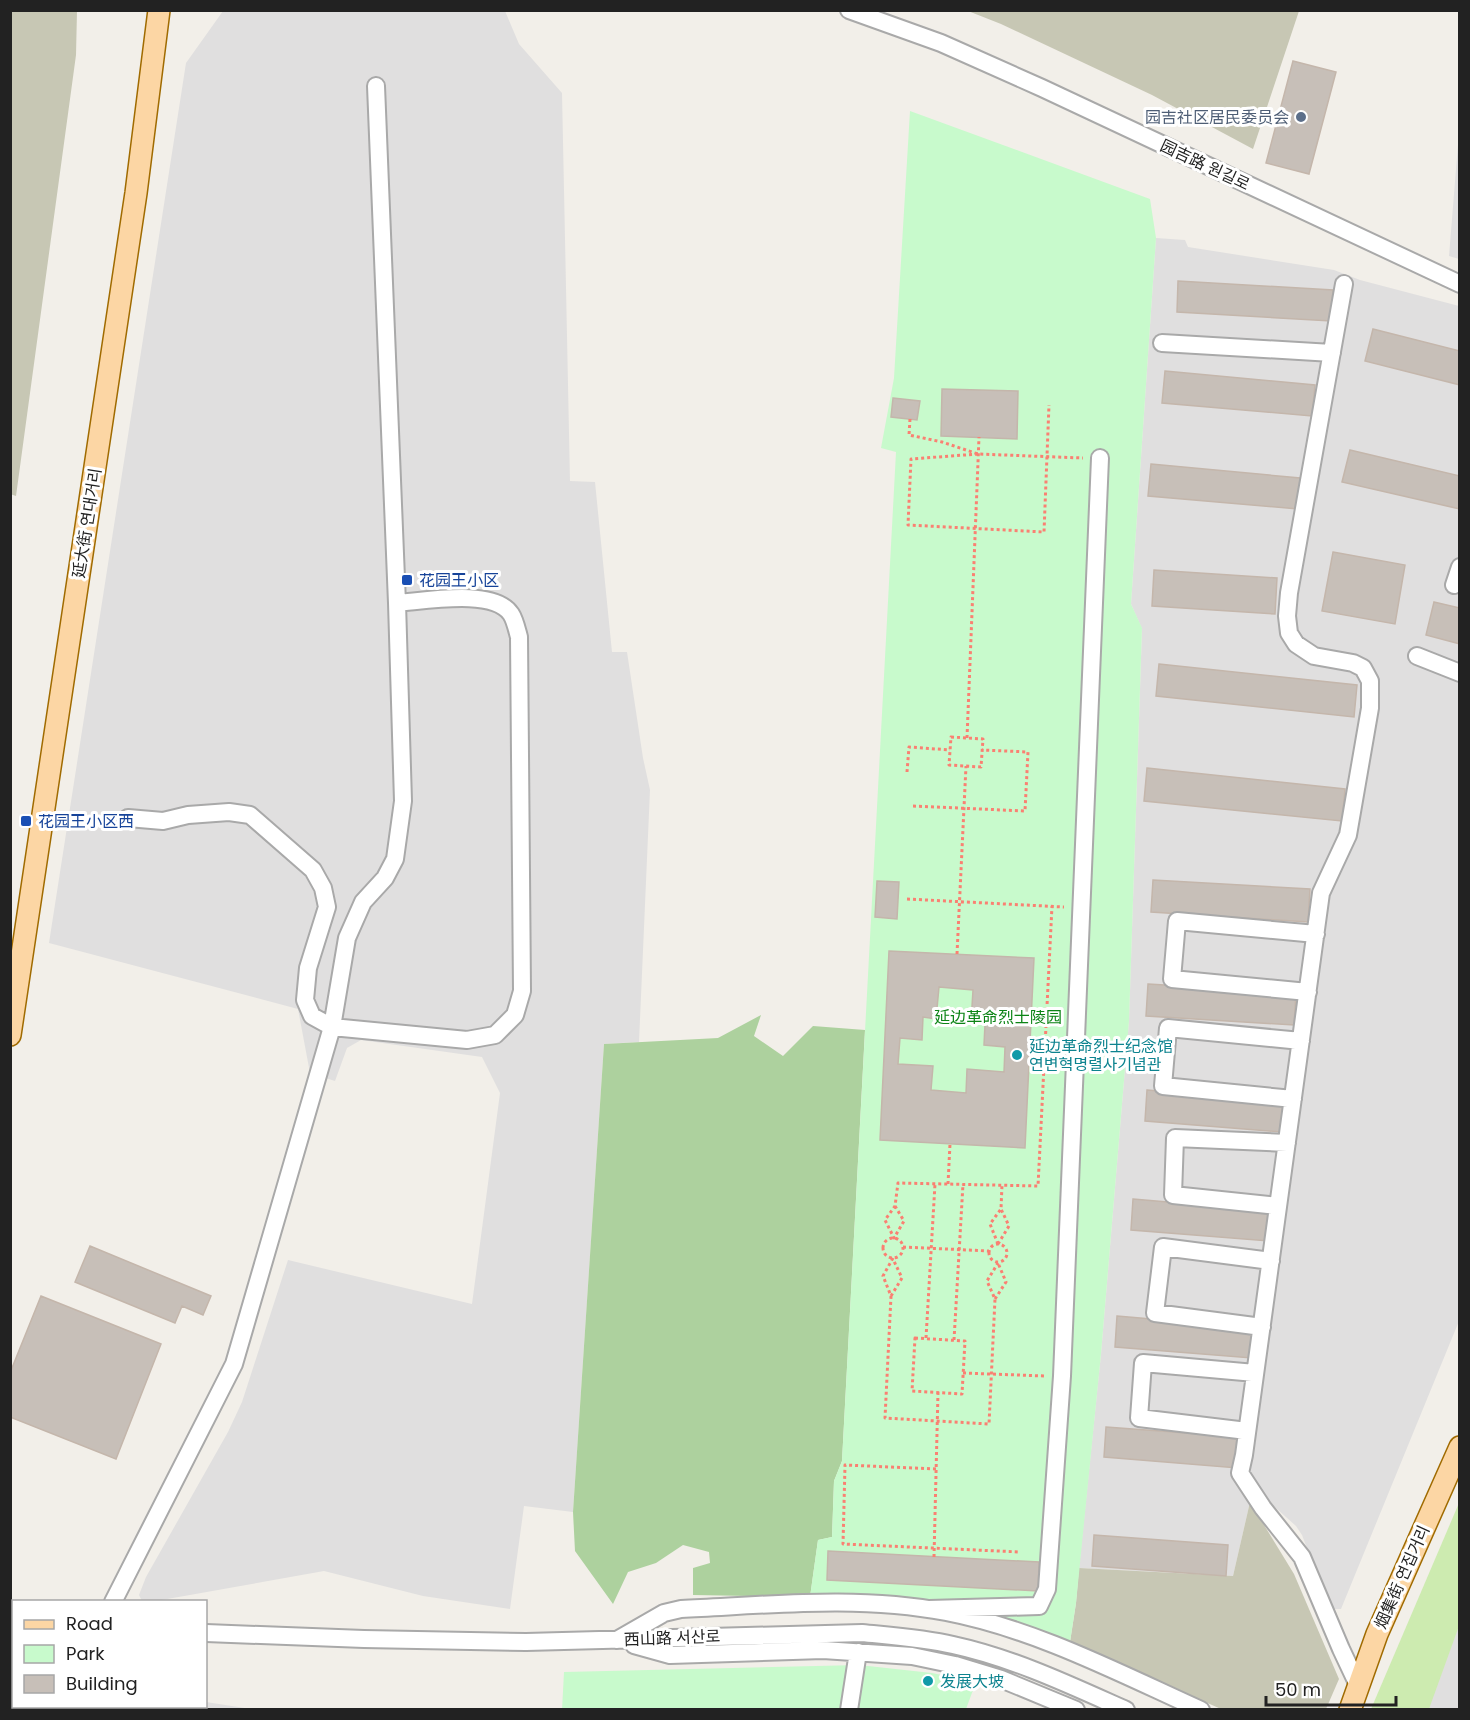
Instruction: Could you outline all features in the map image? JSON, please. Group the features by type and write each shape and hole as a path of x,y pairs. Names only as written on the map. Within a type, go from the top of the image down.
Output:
{"main road":[{"name":"延大街 연대거리","path":"10,1035 136,193 159,10"},
{"name":"烟集街 연집거리","path":"1350,1710 1377,1634 1460,1447"}],"street":[{"name":"园吉路 원길로","path":"849,10 941,43 1042,88 1460,284"},
{"path":"114,1600 234,1364 332,1027 347,938 363,902 385,878 395,859 403,801 376,86"},
{"path":"1344,284 1289,593 1287,616 1289,633 1303,650 1314,656 1353,663 1364,668 1370,681 1370,708 1348,835 1321,893 1240,1473 1263,1508 1302,1557 1358,1685"},
{"path":"1162,343 1332,353"},
{"path":"929,1609 1039,1606 1047,1589 1062,1376 1100,459"},
{"path":"1454,585 1460,567"},
{"path":"128,818 163,821 188,815 229,812 250,815 313,870 323,888 327,907 308,968 305,1000 312,1016 332,1027 467,1040 495,1035 515,1015 522,991 519,637 511,614 497,602 476,598 397,603"},
{"path":"1417,656 1460,674"},
{"path":"1308,992 1172,979 1177,921 1316,934"},
{"path":"1293,1099 1162,1086 1168,1028 1301,1041"},
{"path":"1278,1206 1173,1195 1175,1138 1287,1143"},
{"path":"1262,1327 1155,1312 1163,1247 1271,1261"},
{"path":"1247,1431 1139,1418 1143,1363 1255,1373"},
{"path":"615,1641 664,1613 681,1609 815,1603 874,1604 929,1609 984,1620 1036,1637 1202,1710"},
{"name":"西山路 서산로","path":"207,1633 526,1642 862,1633 908,1637 954,1645 991,1655 1037,1671 1126,1710"},
{"path":"615,1641 670,1655 823,1650 912,1656 955,1665 1001,1679 1076,1710"},
{"path":"849,1710 858,1652"}],"path":[{"path":"1049,405 1047,457 1044,532 908,525 911,459 978,454 1047,457 1100,459"},
{"path":"909,419 909,435 942,442 978,454"},
{"path":"967,738 979,437"},
{"path":"951,737 967,738 983,739 981,767 949,765 951,737"},
{"path":"907,772 909,747 950,750"},
{"path":"913,806 1025,811 1028,752 982,750"},
{"path":"957,954 966,766"},
{"path":"907,899 1081,908"},
{"path":"895,1206 904,1221 894,1238 885,1242 883,1248 887,1256 893,1258 899,1257 903,1247 900,1241 894,1238 885,1220 895,1206 898,1183 1038,1186 1052,906"},
{"path":"948,1184 950,1144"},
{"path":"926,1339 935,1184"},
{"path":"954,1340 963,1184"},
{"path":"998,1244 1010,1226 1001,1209 1002,1185"},
{"path":"998,1244 990,1224 1001,1209"},
{"path":"893,1258 883,1276 891,1296 885,1418 989,1424 995,1299 987,1281 998,1263 1006,1259 1008,1254 1004,1245 998,1244 992,1246 989,1251 990,1258 998,1263 1006,1282 995,1299"},
{"path":"903,1247 989,1251"},
{"path":"891,1296 902,1278 893,1258"},
{"path":"915,1338 954,1340 965,1341 962,1394 912,1391 915,1338"},
{"path":"963,1373 1062,1376"},
{"path":"934,1557 938,1392"},
{"path":"936,1469 845,1465 843,1544 1020,1552"}],"shaded area":[{"path":"10,11 77,11 76,55 16,496 10,494"},
{"name":"花园王小区","path":"223,11 505,11 519,44 562,93 570,481 595,482 612,652 627,652 650,790 639,1042 604,1044 573,1512 524,1506 510,1609 423,1596 324,1571 162,1600 142,1600 139,1595 146,1577 228,1432 242,1402 288,1260 472,1304 500,1093 482,1057 361,1040 347,1048 335,1081 310,1073 298,1009 49,943 186,63"},
{"path":"968,11 1299,11 1253,149 1152,95 1001,24"},
{"path":"1459,132 1460,259 1449,256"},
{"path":"1156,238 1185,240 1188,247 1334,270 1360,280 1459,306 1459,1321 1341,1609 1330,1609 1302,1535 1296,1526 1247,1482 1250,1502 1233,1576 1079,1568 1101,1354 1129,1021 1142,629 1131,604"},
{"path":"1250,1502 1294,1574 1339,1679 1326,1709 1221,1709 1070,1642 1079,1568 1233,1576"},
{"path":"1459,1625 1459,1709 1428,1709"},
{"path":"207,1702 251,1709 114,1709 207,1708"}],"green space":[{"name":"延边革命烈士陵园","path":"910,111 1150,199 1156,238 1131,604 1142,628 1129,1021 1101,1354 1070,1642 984,1613 810,1597 818,1540 832,1537 834,1481 842,1461 896,452 881,448 894,378"},
{"path":"761,1015 754,1036 783,1056 813,1026 865,1030 842,1461 834,1481 832,1537 818,1540 810,1597 693,1595 693,1568 710,1563 709,1552 683,1545 656,1563 628,1572 613,1604 575,1551 573,1512 604,1044 718,1038"},
{"path":"1459,1503 1459,1626 1429,1709 1371,1709"},
{"path":"859,1665 932,1673 976,1682 966,1709 562,1710 564,1672"}],"building":[{"name":"园吉社区居民委员会","path":"1293,61 1336,72 1309,174 1266,163"},
{"path":"1178,281 1333,290 1331,321 1177,312"},
{"path":"1373,329 1460,351 1460,385 1365,361"},
{"path":"1165,371 1315,385 1312,416 1162,403"},
{"path":"942,389 1018,391 1017,439 941,436"},
{"path":"893,398 920,401 917,420 891,417"},
{"path":"1350,450 1460,476 1460,509 1342,482"},
{"path":"1151,464 1300,478 1298,509 1148,496"},
{"path":"1333,552 1405,565 1395,624 1322,611"},
{"path":"1154,570 1277,578 1275,614 1152,606"},
{"path":"1434,602 1460,608 1460,644 1426,635"},
{"path":"1159,664 1357,685 1354,717 1156,696"},
{"path":"1147,768 1345,789 1342,821 1144,801"},
{"path":"1153,880 1310,889 1308,922 1151,912"},
{"path":"877,881 899,882 897,919 875,917"},
{"name":"延边革命烈士纪念馆 연변혁명렬사기념관","path":"889,951 1034,958 1025,1148 880,1140","holes":["939,987 973,990 971,1023 985,1024 984,1045 1005,1047 1004,1072 967,1069 966,1093 931,1090 933,1066 898,1064 900,1038 922,1040 923,1017 936,1019"]},
{"path":"1148,984 1296,993 1294,1025 1146,1016"},
{"path":"1147,1090 1285,1102 1282,1132 1145,1121"},
{"path":"1133,1199 1271,1211 1269,1241 1131,1230"},
{"path":"90,1246 211,1296 203,1315 182,1306 175,1323 75,1282"},
{"path":"41,1296 161,1344 116,1459 10,1417 10,1373"},
{"path":"1117,1316 1255,1328 1252,1358 1115,1347"},
{"path":"1106,1427 1240,1437 1238,1468 1104,1457"},
{"path":"1094,1535 1228,1545 1226,1576 1092,1566"},
{"path":"828,1551 1039,1562 1038,1591 827,1580"}],"place":[{"name":"园吉社区居民委员会","path":"1301,117"},
{"name":"花园王小区","path":"407,580"},
{"name":"花园王小区西","path":"26,821"},
{"name":"延边革命烈士纪念馆 연변혁명렬사기념관","path":"1017,1055"},
{"name":"发展大坡","path":"928,1681"}]}
